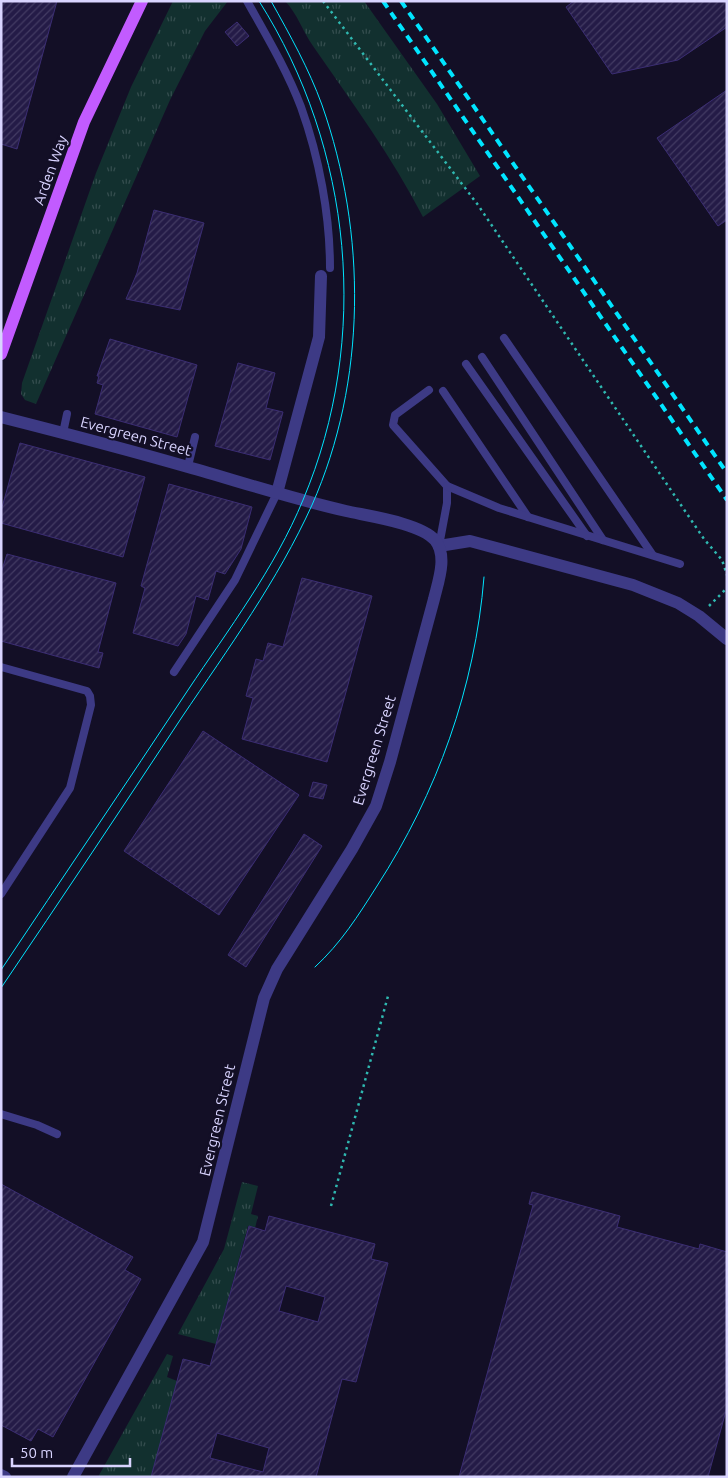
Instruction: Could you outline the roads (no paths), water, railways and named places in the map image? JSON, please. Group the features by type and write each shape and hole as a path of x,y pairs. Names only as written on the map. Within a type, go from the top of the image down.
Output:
{"main road":[{"name":"Arden Way","path":"1,354 84,122 142,1"}],"street":[{"path":"276,493 319,337 325,272"},
{"name":"Evergreen Street","path":"1,417 188,466 276,493 420,530 435,540 439,546 441,562 434,599 390,762 376,806 270,984 253,1036 203,1242 73,1477"},
{"path":"439,546 470,541 633,585 678,603 699,616 727,638"},
{"path":"1,1475 5,1477"}],"lane":[{"path":"247,1 268,38 301,106 319,173 330,242 325,272"},
{"path":"504,338 652,554"},
{"path":"482,357 603,540"},
{"path":"466,364 587,536"},
{"path":"429,390 395,415 393,425 447,486 499,508 680,564"},
{"path":"443,391 528,517"},
{"path":"63,433 66,414"},
{"path":"188,466 195,437"},
{"path":"439,546 447,503 447,486"},
{"path":"174,672 235,580 276,493"},
{"path":"1,667 87,691 90,696 90,705 70,788 1,894"},
{"path":"1,1114 37,1125 57,1134"}],"tram line":[{"path":"1,970 265,574 292,525 303,500 324,438 338,375 344,310 342,246 332,181 315,119 291,58 259,1"},
{"path":"1,988 268,587 299,533 330,457 343,408 351,358 354,306 353,255 347,204 337,154 322,105 305,65 271,1"},
{"path":"315,967 341,939 377,886 418,814 435,777 450,738 472,659 484,577"}],"railway":[{"path":"383,1 727,500"},
{"path":"401,1 727,473"}]}
